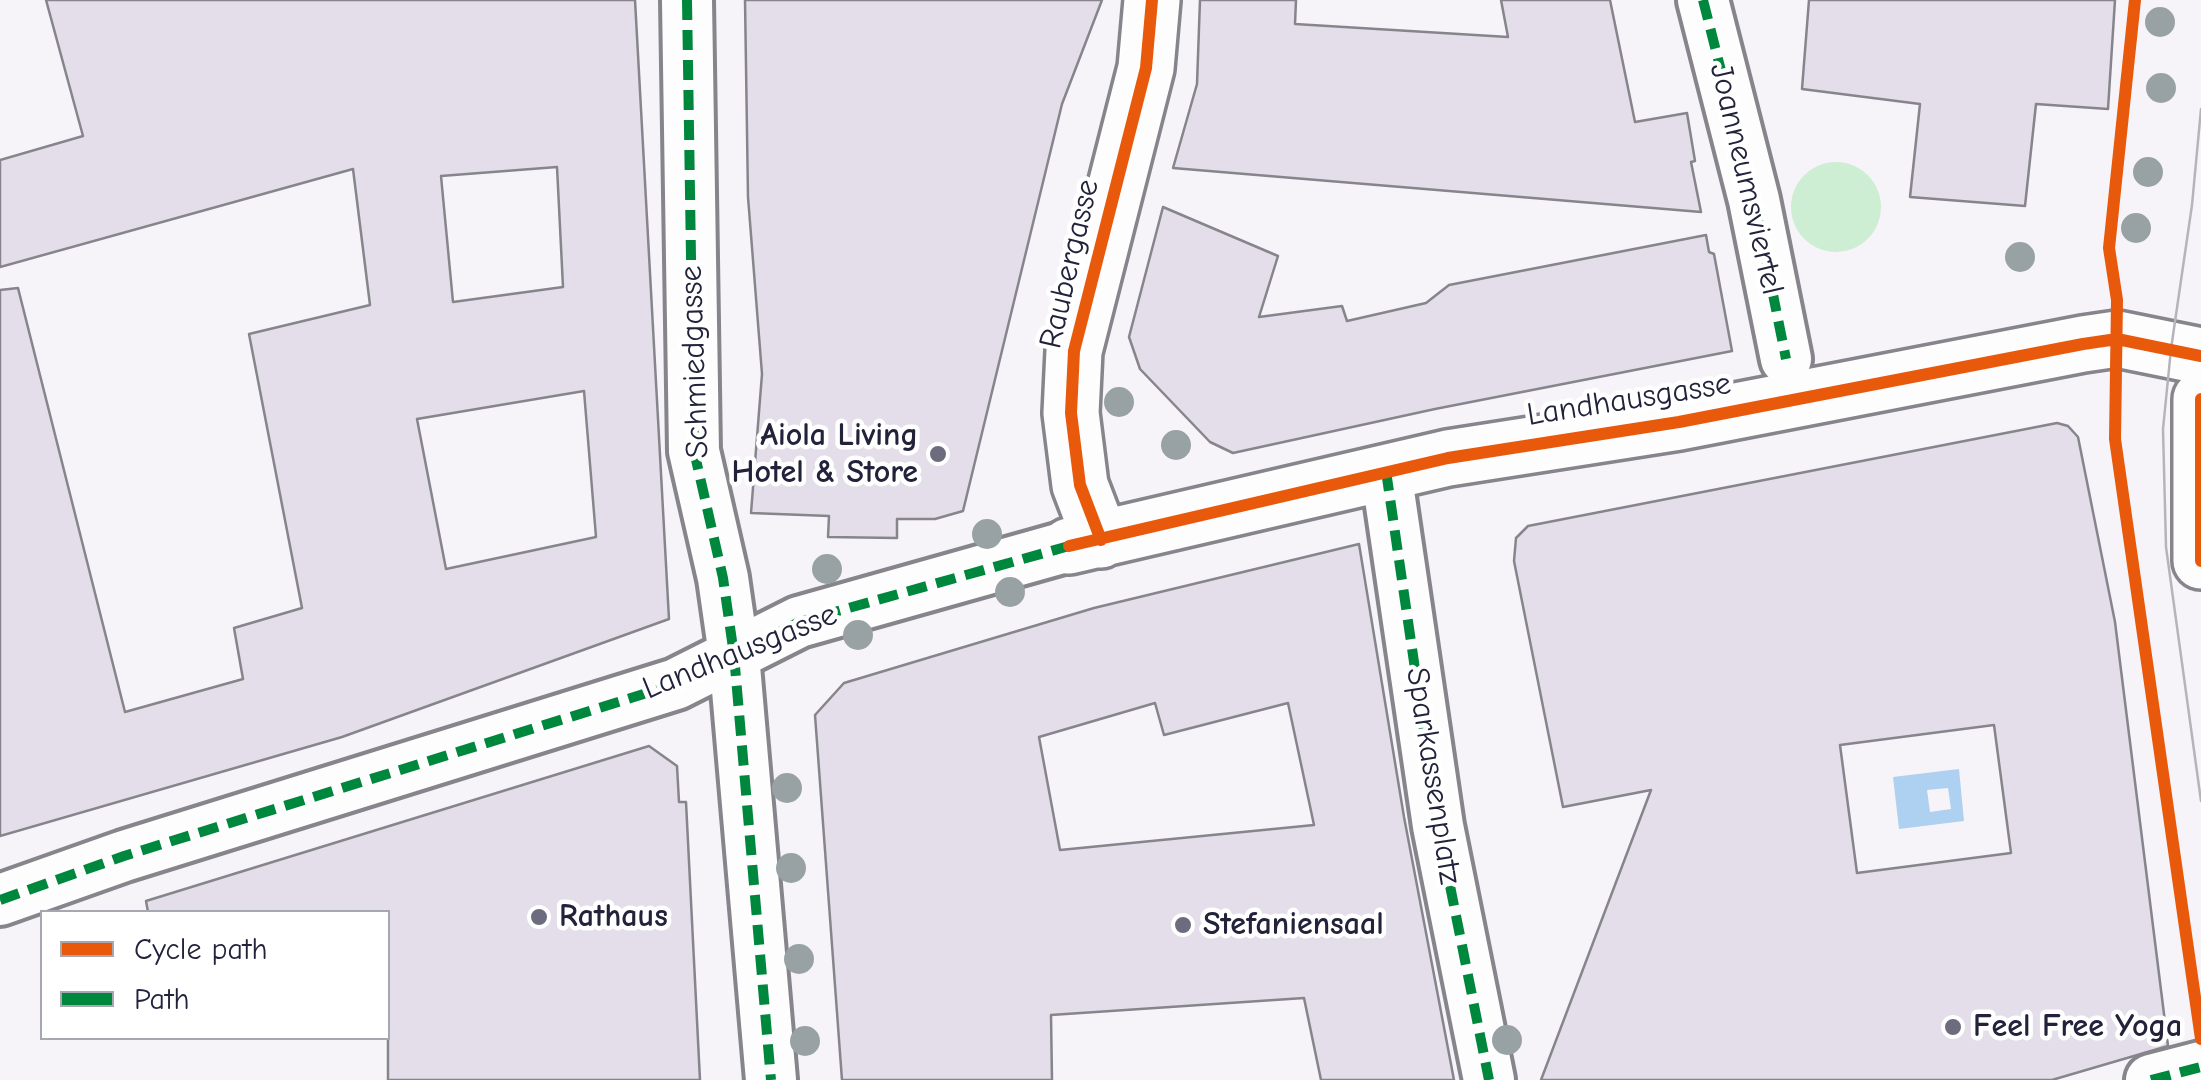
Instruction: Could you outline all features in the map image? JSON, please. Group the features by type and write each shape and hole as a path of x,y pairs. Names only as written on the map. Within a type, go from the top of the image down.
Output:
{"street":[{"name":"Schmiedgasse","path":"687,0 694,451 723,578 734,655 770,1080"},
{"name":"Raubergasse","path":"1085,543 1071,412 1074,351 1146,68 1152,0"},
{"name":"Joanneumsviertel","path":"1703,0 1754,200 1786,358"},
{"name":"Landhausgasse","path":"0,900 124,856 676,684 812,618 1085,543 1386,471 1754,408 2117,339 2201,356"},
{"path":"2201,400 2201,561"},
{"name":"Sparkassenplatz","path":"1386,471 1438,826 1489,1080"},
{"path":"2151,1080 2201,1067"}],"green space":[{"path":"1836,162 1853,165 1868,175 1878,190 1878,224 1868,239 1853,249 1836,252 1819,249 1804,239 1794,224 1791,207 1794,190 1804,175 1819,165"}],"water":[{"path":"1959,769 1964,821 1899,829 1893,777","holes":["1948,788 1951,809 1930,812 1927,790"]}],"building":[{"path":"46,0 635,0 669,619 342,737 0,836 0,290 18,288 125,712 243,679 234,628 302,608 249,334 370,305 353,169 0,267 0,160 83,136","holes":["557,167 563,287 453,302 441,176","584,391 596,537 446,569 417,419"]},
{"path":"745,0 1102,0 1062,104 963,511 935,519 897,519 897,538 828,537 829,516 751,513 762,374 748,197"},
{"path":"1200,0 1296,0 1295,24 1508,37 1501,0 1610,0 1635,122 1687,113 1701,212 1173,168 1197,84"},
{"path":"1809,0 2115,0 2108,109 2036,104 2025,206 1910,197 1920,104 1802,89"},
{"path":"1163,207 1278,256 1259,317 1342,306 1347,321 1426,303 1449,285 1706,235 1709,252 1714,254 1732,351 1233,453 1210,442 1140,369 1129,337"},
{"path":"2057,423 2068,426 2078,437 2115,622 2168,1046 2052,1080 1541,1080 1651,790 1563,807 1514,561 1516,538 1528,526","holes":["1994,725 2011,853 1857,873 1840,745"]},
{"path":"1359,544 1404,817 1454,1080 1321,1080 1304,998 1051,1015 1052,1080 842,1080 815,715 844,683 1094,608","holes":["1155,703 1164,735 1288,703 1314,825 1060,850 1039,737"]},
{"name":"Rathaus","path":"649,746 677,766 679,802 686,802 700,1080 388,1080 390,910 148,910 146,901"}],"tram line":[{"path":"2201,109 2163,429 2166,547 2201,801"}],"marked path":[{"path":"687,0 694,451 723,578 734,655 771,1080"},
{"path":"1703,0 1754,200 1786,359"},
{"path":"1386,471 1438,826 1489,1080"},
{"path":"0,900 124,856 676,684 799,622 1069,546"},
{"path":"2151,1080 2201,1067"}],"cycle path":[{"path":"1101,540 1080,485 1071,413 1074,351 1146,68 1152,0"},
{"path":"2135,0 2109,248 2117,300 2115,439 2201,1039"},
{"path":"1069,546 1448,458 1679,422 2083,344 2117,339 2201,356"},
{"path":"2201,399 2201,561"}],"place":[{"name":"Aiola Living Hotel & Store","path":"938,454"},
{"name":"Rathaus","path":"539,917"},
{"name":"Stefaniensaal","path":"1183,925"},
{"name":"Feel Free Yoga","path":"1953,1027"}]}
